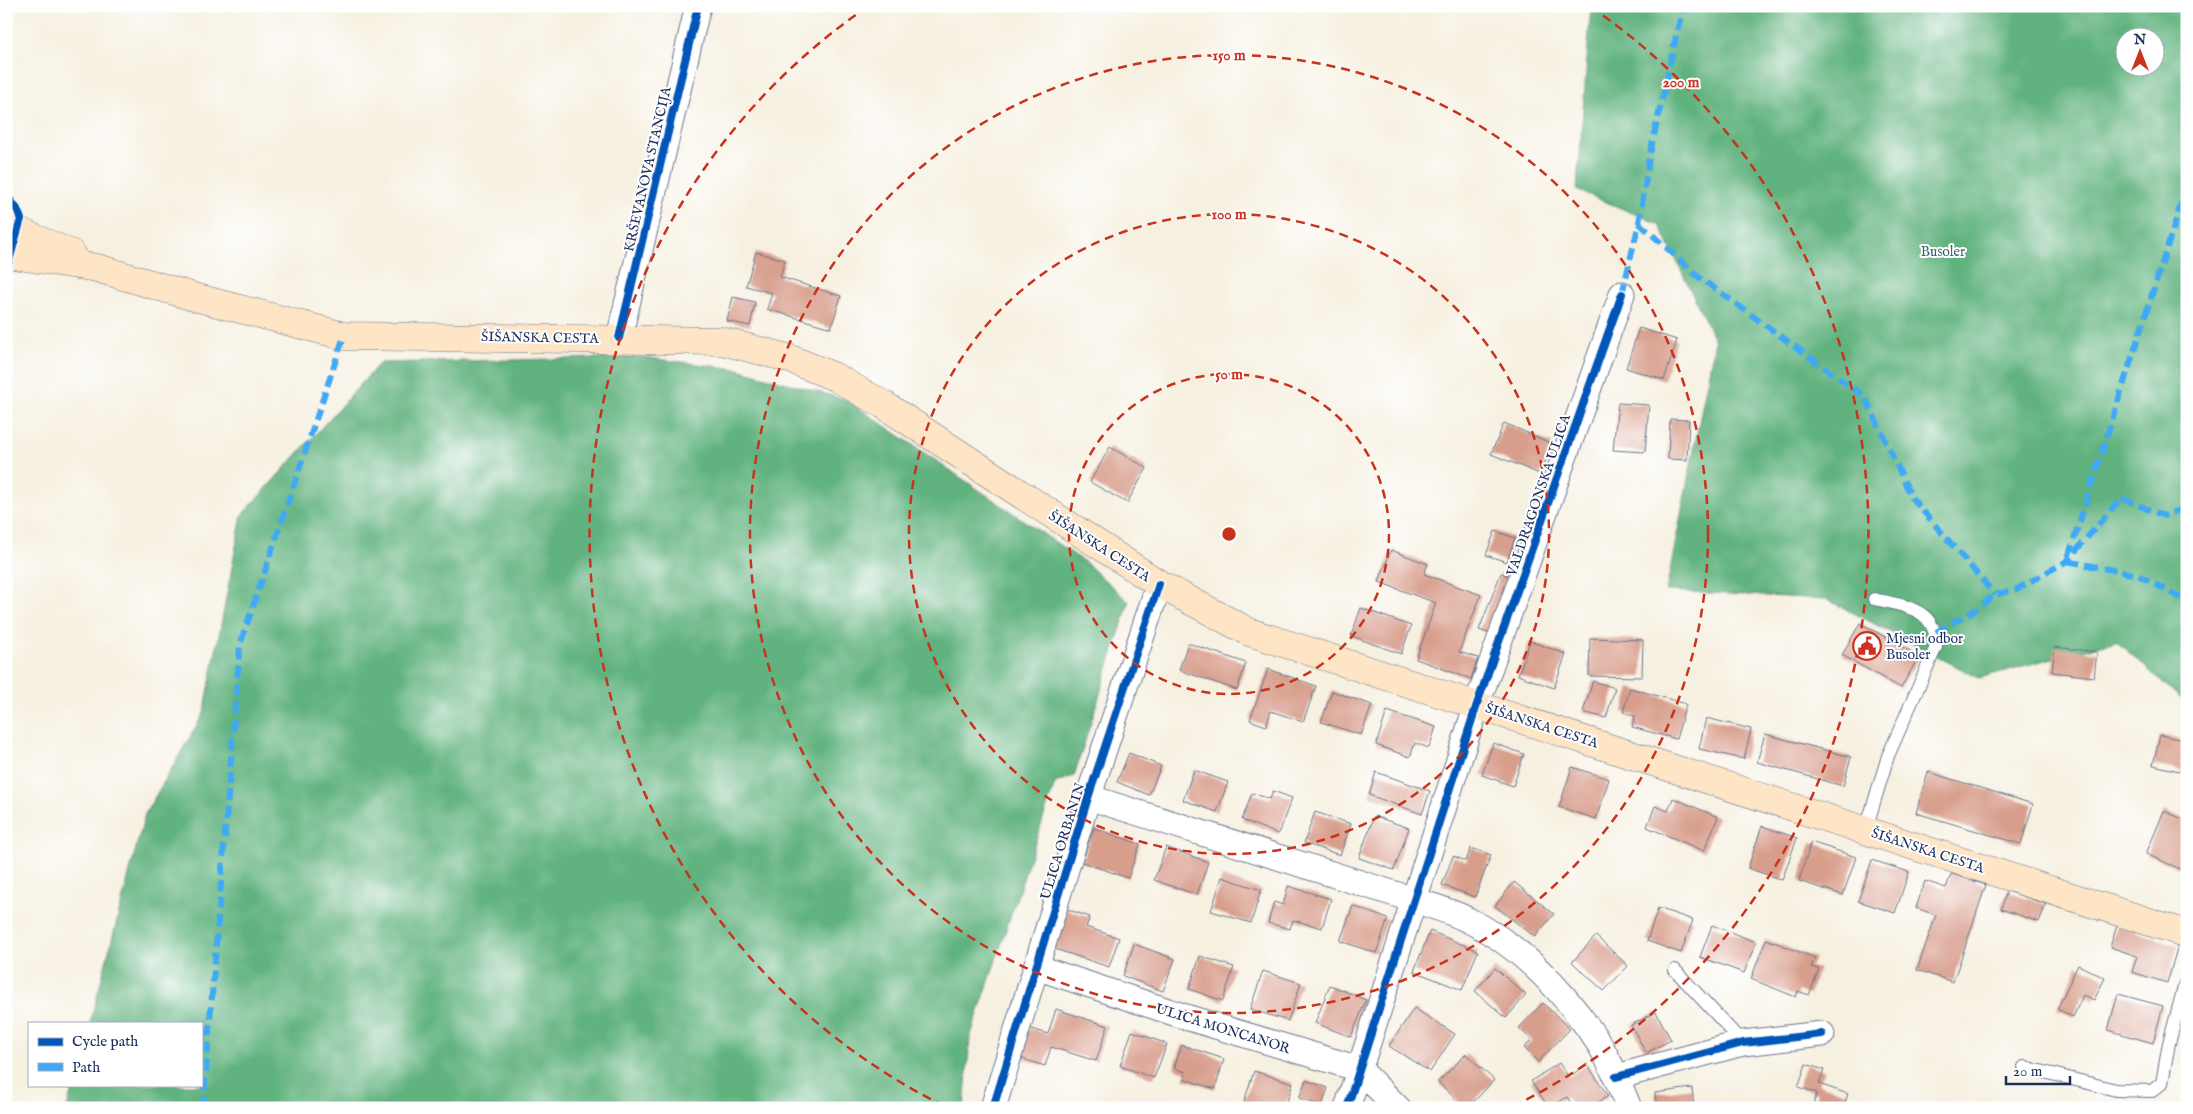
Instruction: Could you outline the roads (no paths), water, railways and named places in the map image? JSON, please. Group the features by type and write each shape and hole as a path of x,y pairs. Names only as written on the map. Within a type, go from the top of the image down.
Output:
{"main road":[{"name":"ŠIŠANSKA CESTA","path":"6,223 18,231 97,268"},
{"name":"ŠIŠANSKA CESTA","path":"6,254 97,268 194,297 344,336 619,338 722,341 788,358 835,377 884,404 1160,584 1249,632 1866,829 2187,934"}],"street":[{"name":"KRŠEVANOVA STANCIJA","path":"619,338 698,6"},
{"name":"VALDRAGONSKA ULICA","path":"1477,704 1622,294"},
{"name":"ULICA ORBANIN","path":"992,1108 1088,797 1160,584"},
{"path":"1346,1108 1477,704"},
{"name":"ULICA ORBANIN","path":"1088,797 1414,900 1466,919 1495,935 1520,953 1549,982 1575,1013 1598,1043 1616,1077 1629,1108"},
{"name":"ULICA MONCANOR","path":"1036,967 1189,1018 1359,1069 1398,1108"},
{"path":"1616,1077 1743,1043 1822,1034"}],"lane":[{"path":"1866,829 1888,756 1936,647 1936,632 1928,618 1912,608 1874,600"},
{"path":"1675,970 1743,1043"},
{"path":"2024,1067 2116,1090 2152,1091 2162,1083 2169,1043 2187,976"}],"place":[{"name":"Mjesni odbor Busoler","path":"1867,646"}],"park label":[{"name":"Busoler","path":"1943,251"}]}
